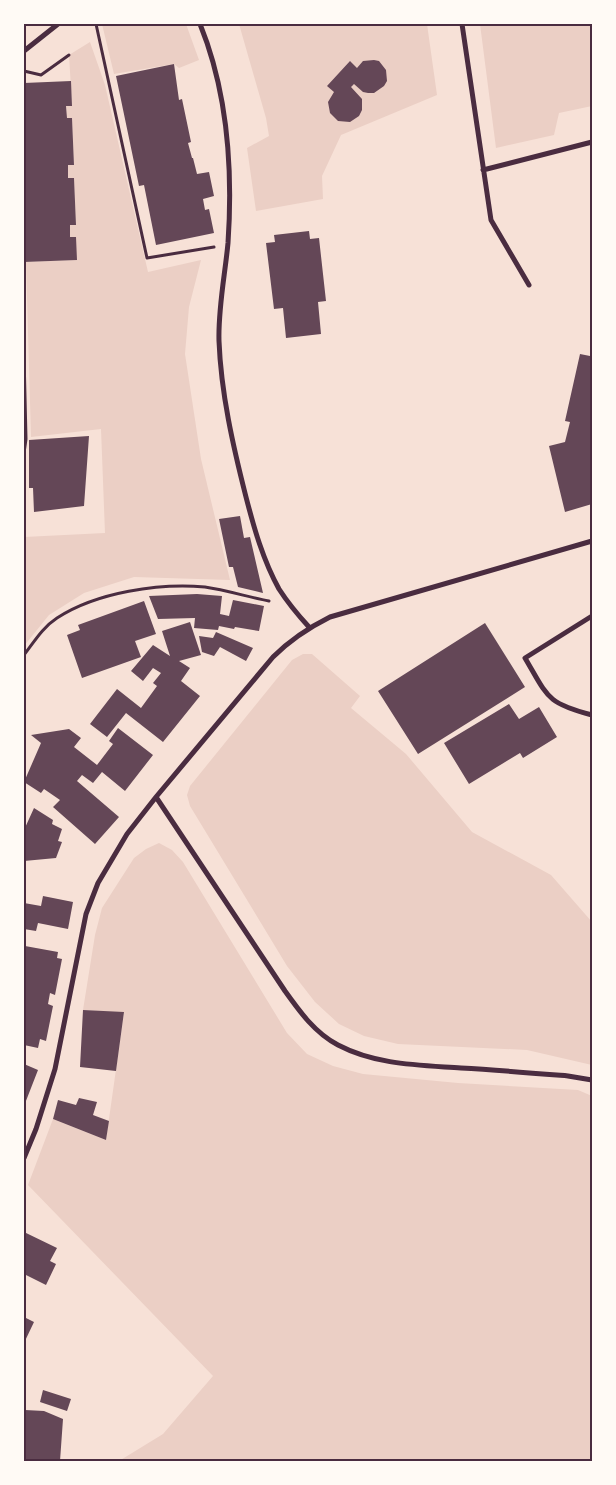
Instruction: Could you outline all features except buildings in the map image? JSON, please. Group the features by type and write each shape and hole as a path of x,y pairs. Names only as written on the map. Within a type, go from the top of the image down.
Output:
{"street":[{"path":"24,52 58,24"},
{"path":"200,24 209,46 228,138 231,168 228,244 219,339 230,426 242,481 263,554 287,599 309,627"},
{"path":"462,24 491,220 528,286"},
{"path":"483,170 592,142"},
{"path":"24,1158 36,1129 55,1069 86,914 98,883 112,858 156,797 273,658 288,643 309,627 330,617 358,607 592,541"},
{"path":"592,616 525,658 548,696 556,704 592,715"},
{"path":"156,797 284,991 303,1016 319,1032 336,1044 357,1054 401,1064 568,1076 592,1080"}],"path":[{"path":"96,24 147,258 228,244"},
{"path":"24,71 41,75 69,55"},
{"path":"24,355 26,439 24,453"},
{"path":"24,655 41,632 57,618 84,605 144,588 177,586 208,588 272,602 287,599"}],"shaded area":[{"path":"102,24 186,24 199,60 179,68 174,64 114,74"},
{"path":"239,24 427,24 437,95 341,135 322,176 323,199 256,211 247,148 269,136 266,118"},
{"path":"480,24 592,24 592,106 559,113 554,135 496,148"},
{"path":"90,42 105,85 148,272 201,260 189,307 185,354 201,459 230,580 134,577 84,593 49,615 24,646 24,537 105,533 101,429 31,437 26,262 76,260 70,237 70,225 76,225 74,178 68,178 68,165 74,165 72,118 67,118 66,106 72,105 69,55"},
{"path":"303,654 312,654 360,696 351,708 406,754 472,832 551,875 592,922 592,1065 527,1050 398,1044 364,1036 339,1024 315,1002 287,966 190,806 187,795 190,786 292,660"},
{"path":"159,843 172,850 183,862 287,1033 307,1054 333,1066 363,1074 458,1083 578,1090 592,1096 592,1461 119,1461 163,1434 213,1376 28,1185 53,1119 106,1140 124,1013 83,1010 95,935 102,908 134,858 146,849"}]}
